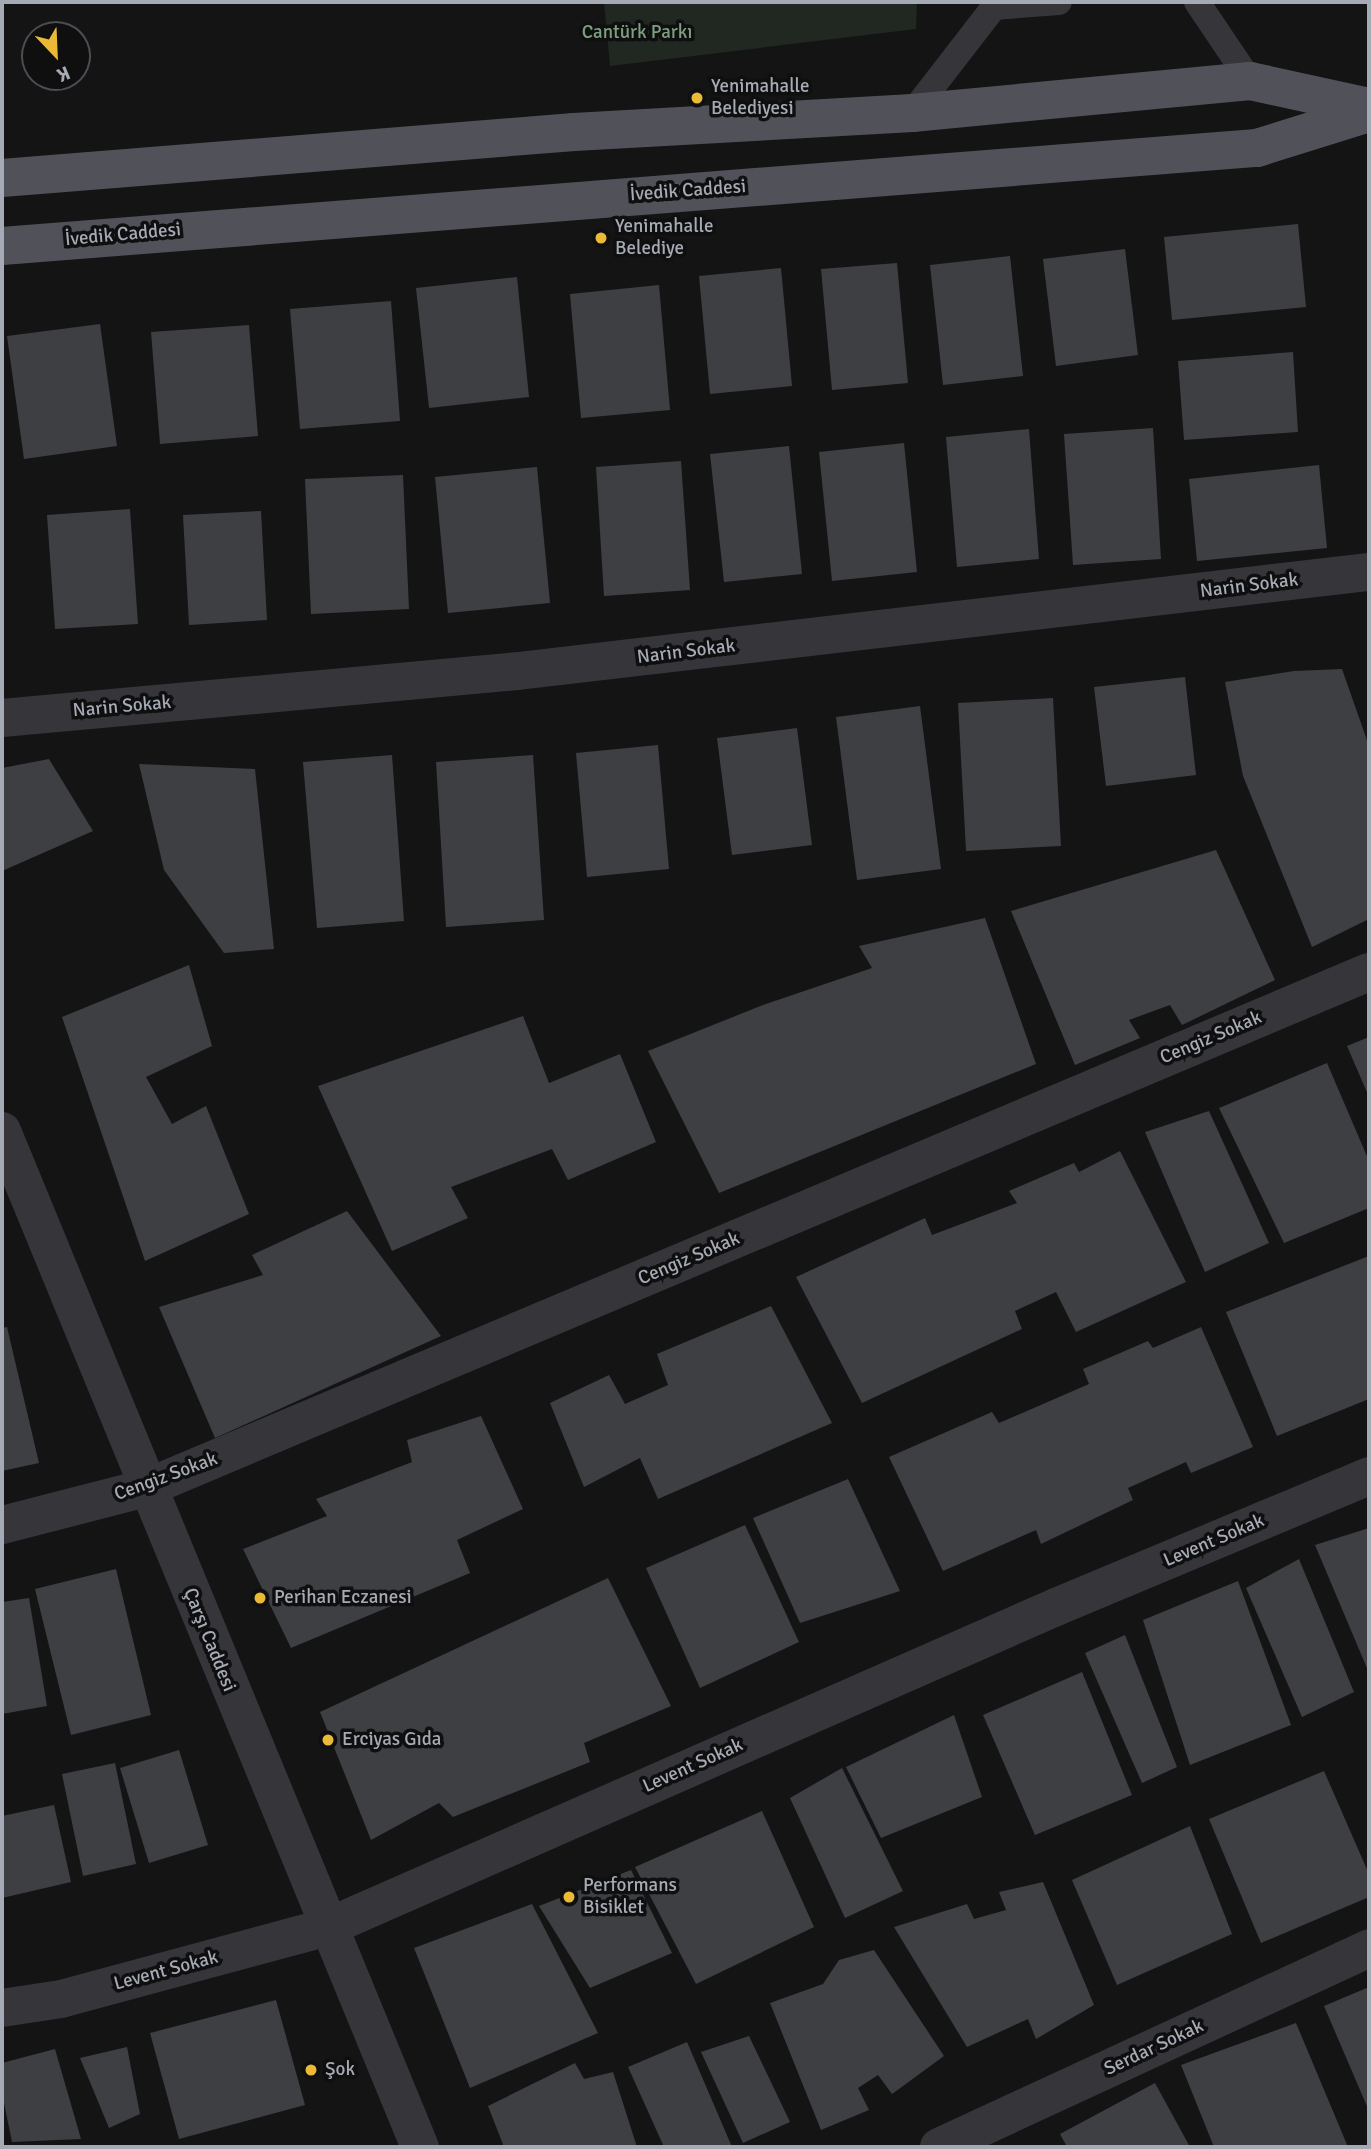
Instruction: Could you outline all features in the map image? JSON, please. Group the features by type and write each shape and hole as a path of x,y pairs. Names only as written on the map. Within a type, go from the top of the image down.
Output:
{"main road":[{"path":"2,178 574,132 912,113 1250,81 1369,107"},
{"name":"İvedik Caddesi","path":"2,246 1257,148 1369,113"}],"street":[{"name":"Narin Sokak","path":"2,718 518,671 1369,572"},
{"name":"Cengiz Sokak","path":"2,1525 146,1488 1369,972"},
{"name":"Çarşı Caddesi","path":"2,1131 146,1488 420,2147"},
{"name":"Levent Sokak","path":"2,2007 61,1999 328,1927 1056,1607 1369,1476"},
{"name":"Serdar Sokak","path":"939,2147 1369,1948"}],"lane":[{"path":"912,113 994,7 1059,2"},
{"path":"1197,2 1250,81"}],"green space":[{"name":"Cantürk Parkı","path":"604,2 917,2 916,29 610,66"}],"building":[{"path":"1298,224 1306,307 1172,320 1164,237"},
{"path":"1125,249 1138,355 1056,366 1043,259"},
{"path":"1010,256 1023,376 943,385 930,265"},
{"path":"897,263 908,383 832,390 821,269"},
{"path":"781,268 792,386 710,394 699,276"},
{"path":"517,277 529,397 429,408 416,288"},
{"path":"659,285 670,410 581,418 570,294"},
{"path":"391,301 400,421 300,429 290,309"},
{"path":"100,324 117,446 24,459 7,336"},
{"path":"249,325 258,436 160,444 151,332"},
{"path":"1293,352 1298,432 1184,440 1178,361"},
{"path":"1153,428 1161,559 1073,565 1064,434"},
{"path":"1029,429 1039,559 957,567 946,437"},
{"path":"904,443 917,572 832,581 819,452"},
{"path":"789,446 802,574 724,582 710,454"},
{"path":"681,461 690,590 604,596 596,467"},
{"path":"1319,465 1327,548 1197,561 1189,479"},
{"path":"537,467 550,603 448,613 435,477"},
{"path":"403,475 409,609 311,614 305,479"},
{"path":"130,509 138,624 55,629 47,515"},
{"path":"261,511 267,620 189,625 183,515"},
{"path":"1342,669 1369,746 1369,919 1312,947 1243,776 1225,682 1294,671"},
{"path":"1185,677 1196,775 1106,786 1094,687"},
{"path":"1053,698 1061,846 966,851 958,703"},
{"path":"920,706 941,869 857,880 836,717"},
{"path":"797,728 812,845 732,855 717,738"},
{"path":"658,745 669,869 587,877 576,753"},
{"path":"392,755 404,921 317,928 303,762"},
{"path":"533,755 544,920 446,927 436,762"},
{"path":"49,759 93,831 2,871 2,768"},
{"path":"139,764 255,769 274,949 224,953 164,870"},
{"path":"1216,850 1275,980 1182,1025 1170,1005 1129,1020 1140,1038 1075,1065 1011,911"},
{"path":"985,918 1036,1064 719,1193 648,1051 763,1005 872,968 859,946"},
{"path":"189,965 212,1046 146,1077 172,1124 206,1106 249,1214 145,1261 62,1017"},
{"path":"523,1016 549,1083 620,1054 656,1142 568,1180 552,1149 451,1187 468,1218 392,1251 318,1086"},
{"path":"1369,1037 1369,1097 1347,1046"},
{"path":"1327,1063 1369,1161 1369,1208 1284,1243 1219,1108"},
{"path":"1209,1111 1269,1243 1205,1272 1145,1132"},
{"path":"1120,1151 1186,1282 1076,1332 1056,1292 1015,1311 1022,1329 862,1403 796,1277 925,1218 932,1235 1017,1203 1009,1191 1074,1163 1079,1172"},
{"path":"347,1211 441,1336 215,1438 159,1307 263,1275 252,1255"},
{"path":"1369,1256 1369,1399 1277,1436 1226,1312"},
{"path":"771,1306 832,1423 658,1499 640,1458 584,1487 550,1403 609,1375 625,1404 668,1385 657,1354"},
{"path":"7,1327 39,1463 2,1471 2,1328"},
{"path":"1201,1327 1253,1447 1191,1473 1186,1462 1128,1488 1133,1500 1041,1544 1036,1530 943,1571 889,1457 992,1412 999,1423 1089,1384 1083,1369 1148,1341 1153,1348"},
{"path":"481,1416 523,1509 457,1540 470,1573 291,1648 243,1549 327,1516 316,1499 412,1462 407,1440"},
{"path":"848,1479 900,1591 800,1623 753,1518"},
{"path":"745,1525 799,1642 700,1688 646,1568"},
{"path":"1369,1528 1369,1673 1315,1545"},
{"path":"1299,1559 1354,1692 1302,1717 1246,1588"},
{"path":"116,1569 151,1715 71,1735 35,1589"},
{"path":"608,1578 671,1706 584,1743 590,1762 453,1817 439,1803 371,1840 320,1712"},
{"path":"1238,1581 1291,1725 1190,1765 1143,1620"},
{"path":"29,1598 47,1706 2,1714 2,1602"},
{"path":"1125,1635 1177,1767 1142,1783 1085,1653"},
{"path":"1082,1672 1132,1795 1035,1835 983,1715"},
{"path":"954,1715 982,1797 881,1838 846,1767"},
{"path":"179,1750 208,1845 149,1863 120,1768"},
{"path":"115,1763 136,1864 83,1876 62,1774"},
{"path":"842,1768 903,1891 845,1918 790,1798"},
{"path":"1324,1771 1369,1874 1369,1897 1261,1943 1209,1819"},
{"path":"54,1805 71,1882 2,1898 2,1816"},
{"path":"762,1811 814,1927 696,1984 635,1867"},
{"path":"1190,1826 1232,1934 1117,1985 1072,1880"},
{"path":"631,1870 672,1953 590,1988 539,1906"},
{"path":"1043,1882 1094,2005 1036,2039 1028,2019 967,2047 894,1927 967,1904 974,1919 1006,1910 999,1892"},
{"path":"532,1904 598,2033 470,2088 414,1948"},
{"path":"874,1950 944,2056 892,2094 878,2075 858,2088 869,2110 821,2130 770,2003 823,1984 839,1960"},
{"path":"1369,1987 1369,2111 1324,2006"},
{"path":"276,2000 305,2105 179,2139 150,2033"},
{"path":"1296,2023 1348,2147 1214,2147 1181,2065"},
{"path":"749,2036 790,2122 743,2143 701,2052"},
{"path":"687,2042 732,2147 664,2147 628,2067"},
{"path":"127,2047 140,2114 109,2128 80,2058"},
{"path":"55,2049 81,2139 12,2142 2,2093 2,2063"},
{"path":"575,2063 584,2079 613,2072 637,2147 504,2147 488,2106"},
{"path":"1155,2083 1190,2147 1067,2147 1060,2134"}],"place":[{"name":"Yenimahalle Belediyesi","path":"697,98"},
{"name":"Yenimahalle Belediye","path":"601,238"},
{"name":"Perihan Eczanesi","path":"260,1598"},
{"name":"Erciyas Gıda","path":"328,1740"},
{"name":"Performans Bisiklet","path":"569,1897"},
{"name":"Şok","path":"311,2070"}]}
